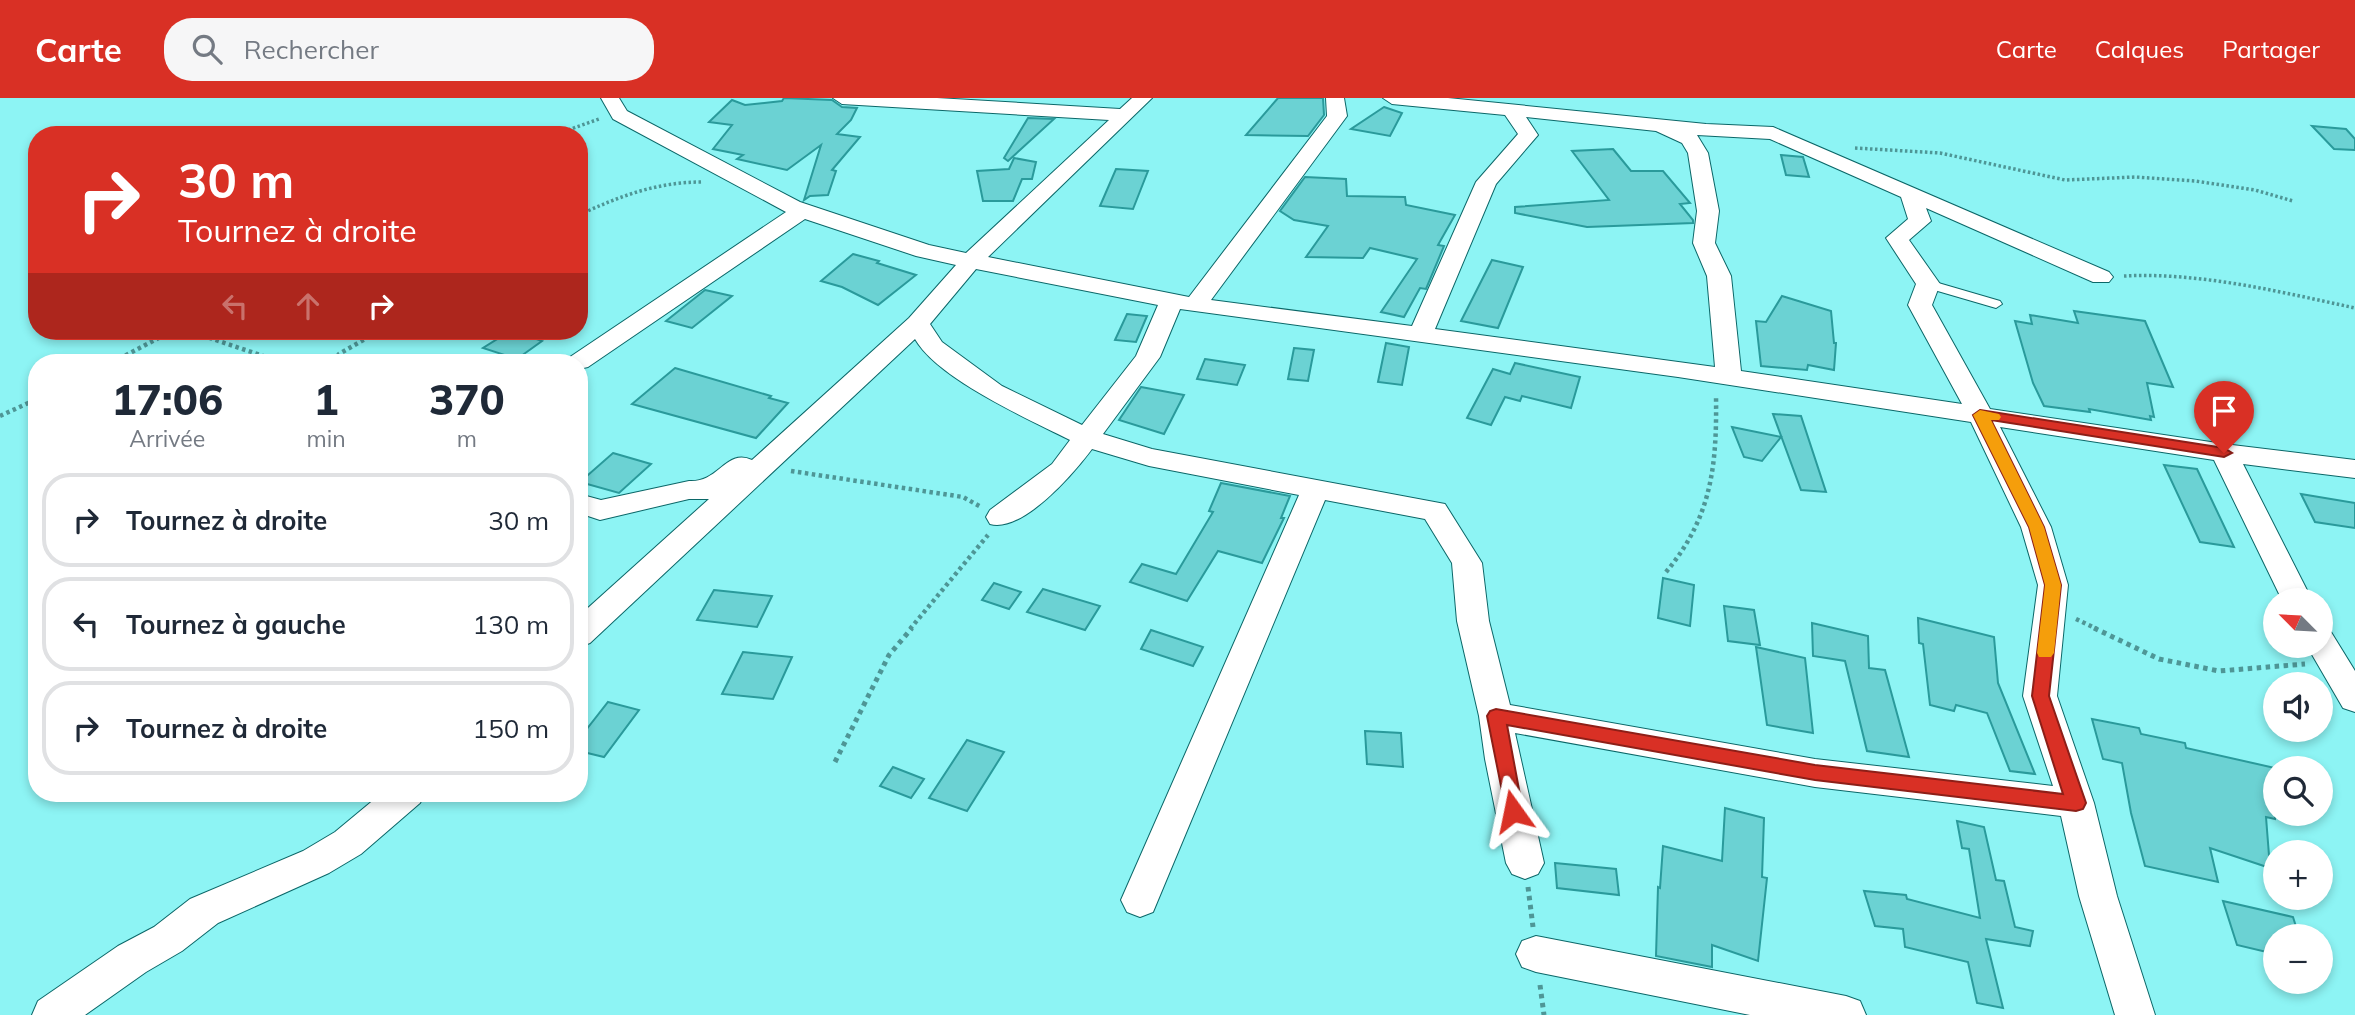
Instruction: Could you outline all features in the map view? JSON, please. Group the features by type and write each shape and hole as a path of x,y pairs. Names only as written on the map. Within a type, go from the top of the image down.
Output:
{"street":[{"path":"842,98 1134,106"},
{"path":"1000,517 1024,502 1062,470 1147,357 1183,303 1337,116 1335,98"},
{"path":"1392,98 1513,113 1706,130 1773,133 2101,277"},
{"path":"613,103 620,115 656,137 803,211 923,251 1183,303 1678,369 2224,453 2355,469"},
{"path":"588,627 918,323 971,261 1134,106"},
{"path":"1420,335 1486,182 1528,135 1513,113"},
{"path":"1654,124 1690,139 1698,153 1708,211 1704,243 1718,276 1729,377"},
{"path":"1910,193 1920,221 1897,238 1928,284 1920,305 1980,415 2036,527 2053,585 2040,696 2076,803 2098,896 2135,1015"},
{"path":"588,356 778,225 803,211"},
{"path":"918,323 932,347 993,391 1087,438 1149,457 1435,511 1467,563 1473,621 1496,716 1502,759 1525,863"},
{"path":"2224,453 2291,588"},
{"path":"588,506 600,510 688,490 704,491 716,486 741,465 764,467"},
{"path":"1140,900 1316,488"},
{"path":"2334,652 2355,699"},
{"path":"1496,716 1815,773 2076,803"},
{"path":"52,1015 132,959 168,939 204,911 316,862 348,843 396,802"},
{"path":"1536,954 1846,1015"}],"lane":[{"path":"1928,284 1996,304"}],"path":[{"path":"583,126 596,122 613,103"},
{"path":"1808,148 1885,146 2023,170 2055,180 2135,177 2172,179 2222,184 2293,201"},
{"path":"588,211 628,192 672,181 705,182"},
{"path":"2101,277 2145,275 2263,288 2355,308"},
{"path":"128,354 155,340"},
{"path":"216,340 257,354"},
{"path":"339,354 363,340"},
{"path":"1666,572 1695,533 1717,442 1716,395 1678,369"},
{"path":"0,416 28,403"},
{"path":"764,467 962,497 1000,517 978,550 888,655 835,762"},
{"path":"2051,605 2091,628 2159,659 2219,671 2334,652"}],"building":[{"path":"784,98 832,100 842,107 857,108 851,120 837,134 860,137 832,170 836,171 828,195 810,196 804,200 821,145 787,170 737,159 743,155 713,149 732,125 709,122 732,100 745,105 782,101"},
{"path":"1278,98 1323,98 1324,115 1308,136 1246,135"},
{"path":"1384,107 1402,113 1390,136 1351,129"},
{"path":"1028,118 1054,119 1008,161 1004,158"},
{"path":"2312,126 2346,129 2355,139 2355,150 2334,149"},
{"path":"1613,149 1631,171 1663,171 1690,203 1680,204 1693,223 1587,227 1515,213 1515,207 1609,200 1572,151"},
{"path":"1781,155 1803,157 1809,177 1786,175"},
{"path":"1014,158 1036,162 1032,179 1022,179 1013,201 983,201 977,171 1009,169"},
{"path":"1116,169 1148,171 1133,209 1100,206"},
{"path":"1305,177 1346,179 1347,196 1405,197 1406,205 1455,215 1438,245 1444,246 1426,289 1420,288 1404,317 1381,312 1417,259 1370,248 1363,258 1306,257 1328,226 1294,220 1280,211"},
{"path":"853,254 916,275 878,305 842,287 821,281"},
{"path":"1492,260 1523,267 1498,328 1461,321"},
{"path":"705,290 732,296 692,328 666,321"},
{"path":"1782,296 1831,311 1836,343 1834,370 1808,365 1807,370 1761,366 1756,321 1766,322"},
{"path":"2074,311 2145,321 2173,387 2147,383 2154,417 2150,416 2151,420 2089,409 2090,412 2044,406 2033,383 2015,321 2032,324 2030,315 2078,323"},
{"path":"1127,314 1147,316 1136,342 1115,340"},
{"path":"496,340 542,341 524,354 502,354 483,348"},
{"path":"1386,343 1409,347 1402,385 1378,382"},
{"path":"1294,348 1314,350 1308,381 1288,379"},
{"path":"1205,359 1245,365 1237,385 1197,379"},
{"path":"1515,363 1580,377 1571,408 1522,396 1520,401 1505,397 1491,425 1467,418 1493,369 1510,374"},
{"path":"675,368 788,403 756,438 632,404"},
{"path":"1141,387 1184,395 1164,434 1119,420"},
{"path":"1773,414 1801,416 1826,492 1801,490"},
{"path":"1732,427 1781,437 1762,461 1744,457"},
{"path":"613,453 651,464 619,493 588,484 588,475"},
{"path":"2164,465 2197,469 2234,547 2200,542"},
{"path":"1221,483 1290,496 1281,518 1284,518 1262,563 1218,551 1187,601 1130,582 1142,564 1176,574 1213,512 1209,511"},
{"path":"2301,494 2355,503 2355,528 2315,522"},
{"path":"1663,578 1694,585 1690,626 1658,618"},
{"path":"994,583 1021,592 1009,609 982,600"},
{"path":"1043,589 1100,606 1085,630 1027,612"},
{"path":"714,590 772,596 757,627 697,620"},
{"path":"1724,606 1754,610 1760,645 1728,641"},
{"path":"1918,618 1994,637 1998,683 2035,774 2010,771 1987,713 1956,705 1954,711 1930,705 1923,644 1919,643"},
{"path":"1812,623 1868,636 1869,668 1885,670 1909,757 1867,751 1845,661 1813,656"},
{"path":"1151,630 1203,647 1193,666 1141,649"},
{"path":"1756,647 1805,658 1813,733 1767,725"},
{"path":"743,652 792,657 773,699 722,694"},
{"path":"608,702 639,710 604,757 588,753 588,728"},
{"path":"2092,719 2139,728 2141,734 2185,743 2186,748 2263,765 2263,826 2267,826 2268,840 2263,840 2263,866 2210,848 2218,882 2145,866 2131,813 2122,763 2103,759"},
{"path":"1365,731 1401,733 1403,767 1367,764"},
{"path":"967,740 1004,752 967,811 929,798"},
{"path":"893,767 924,779 911,798 880,786"},
{"path":"1725,808 1764,818 1762,877 1767,878 1758,961 1712,945 1712,967 1656,956 1658,887 1660,888 1663,846 1722,861"},
{"path":"1957,821 1984,827 1996,880 2004,881 2015,927 2033,931 2030,946 1986,939 2003,1008 1977,1003 1968,962 1905,947 1903,929 1875,926 1864,891 1906,895 1907,899 1980,918 1969,849 1962,848"},
{"path":"1555,863 1616,869 1619,895 1557,888"},
{"path":"2223,901 2293,917 2295,924 2263,924 2263,951 2237,945"}],"slow traffic":[{"path":"1994,417 1980,415 2001,452 2036,527 2053,585 2045,653"}],"route":[{"path":"1513,811 1496,716 1815,773 2076,803 2040,696 2053,585 2036,527 2001,452 1980,415 2224,453"}]}
